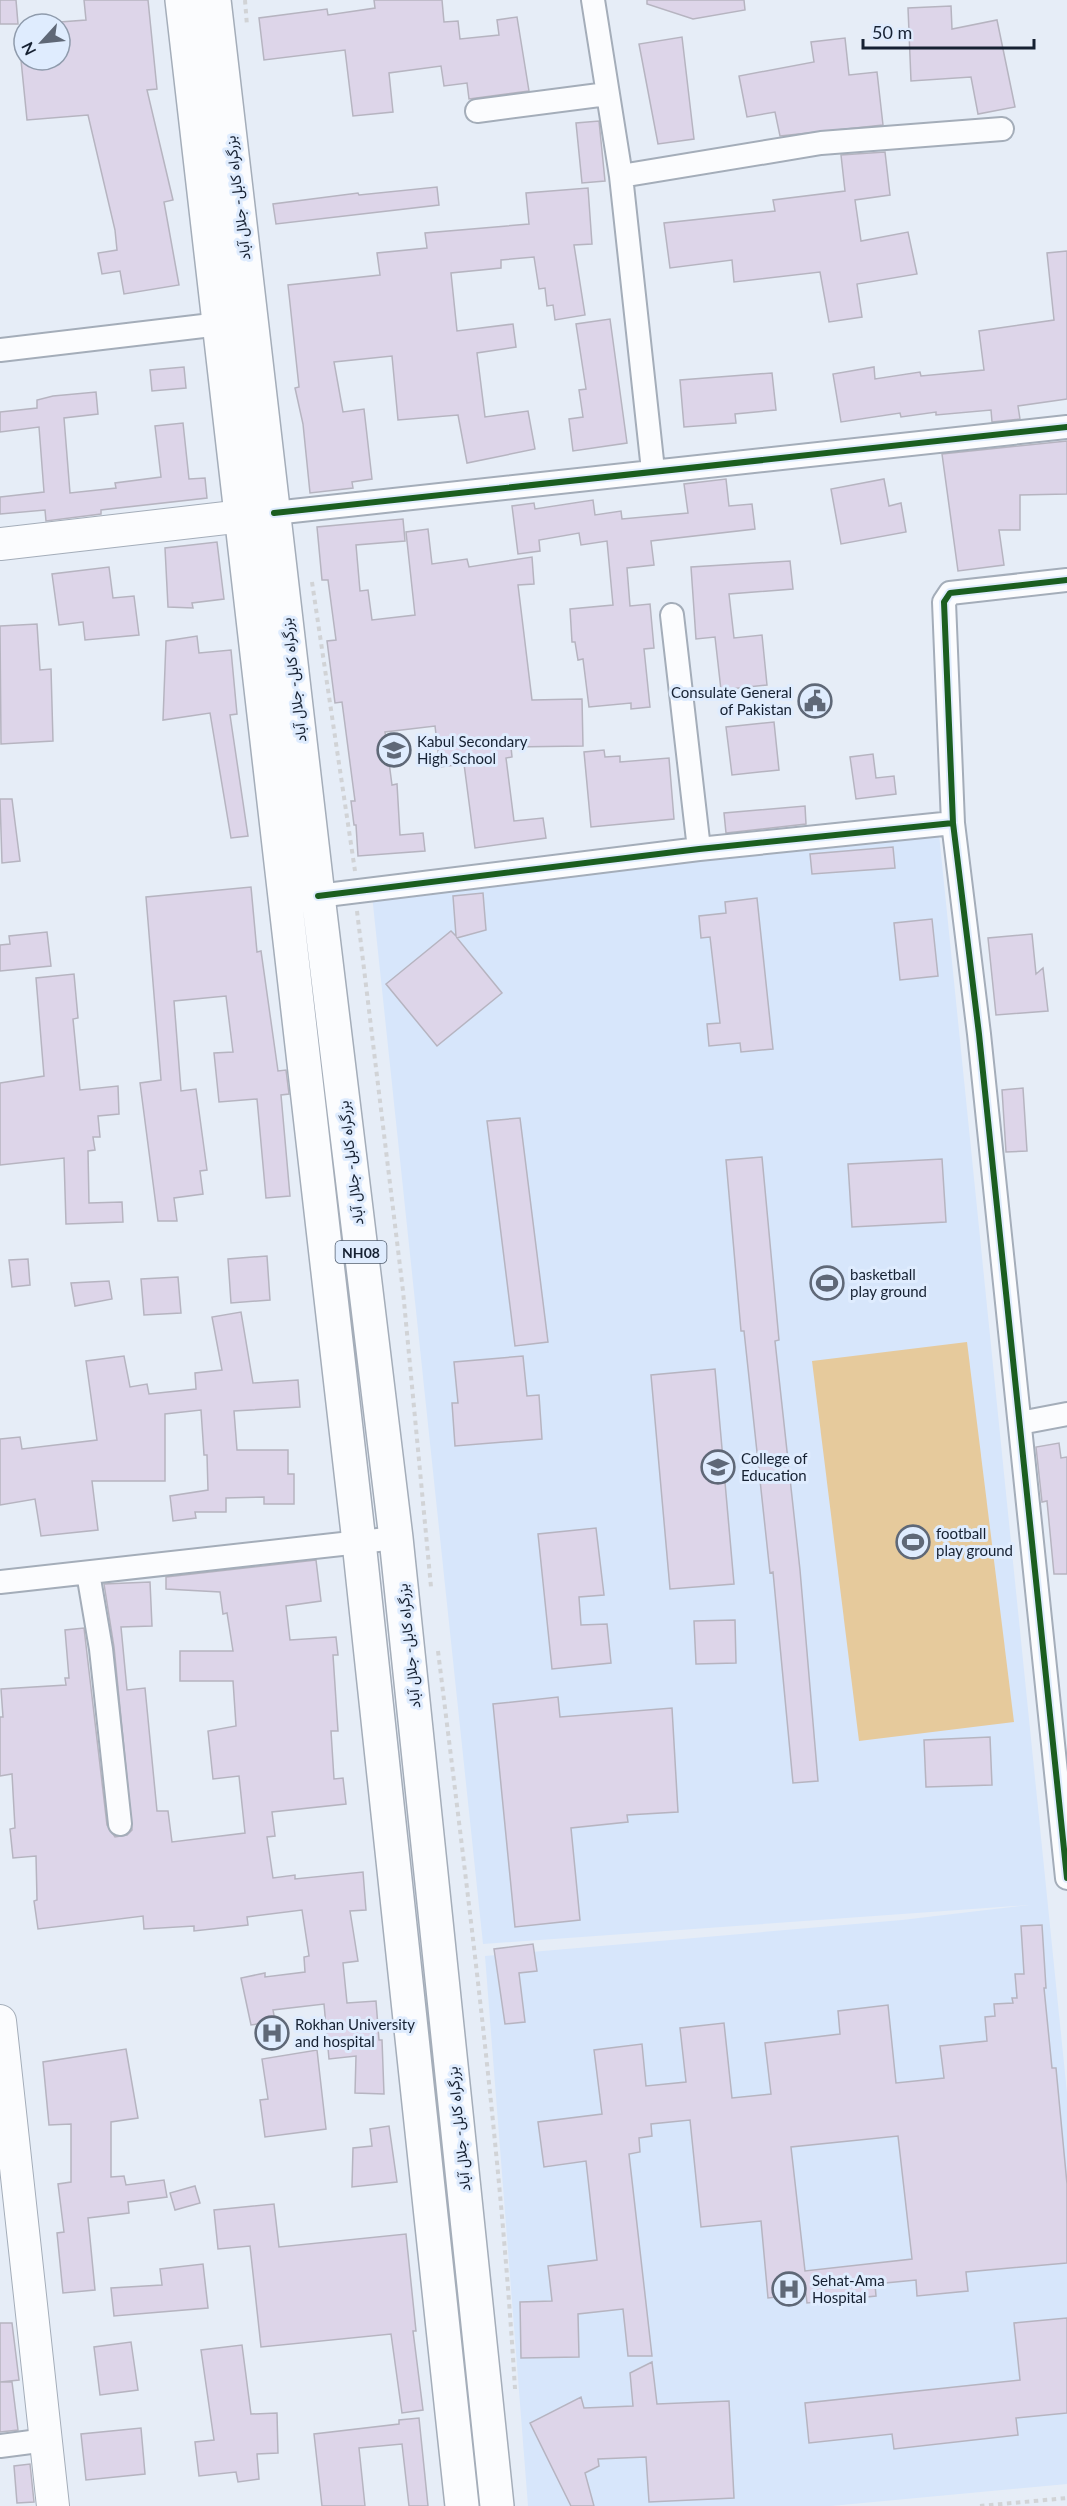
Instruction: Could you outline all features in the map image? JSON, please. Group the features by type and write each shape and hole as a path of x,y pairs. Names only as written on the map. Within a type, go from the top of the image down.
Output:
{"highway":[{"name":"بزرگراه کابل- جلال آباد","path":"182,0 220,324 258,514 318,896 396,1538 497,2506"},
{"name":"بزرگراه کابل- جلال آباد","path":"214,0 258,514 359,1542 462,2506"}],"street":[{"path":"594,0 621,176 653,470"},
{"path":"477,111 607,94"},
{"path":"621,176 821,143 1002,129"},
{"path":"0,350 220,324"},
{"path":"0,544 653,470 1067,427"},
{"path":"1067,580 950,593 946,595 944,602 953,823 980,1034 1020,1423 1060,1743 1067,1878"},
{"path":"672,615 699,849"},
{"path":"318,896 699,849 953,823"},
{"path":"1020,1423 1067,1414"},
{"path":"0,1582 396,1538"},
{"path":"88,1573 101,1649 120,1824"},
{"path":"0,2021 53,2506"},
{"path":"0,2446 46,2440"}],"path":[{"path":"311,578 357,891 403,1291 432,1595"},
{"path":"437,1642 472,1936 509,2282 516,2400"},
{"path":"980,2506 1067,2498"}],"shaded area":[{"name":"College of Education","path":"939,834 1067,2093 1067,2484 831,2506 528,2506 485,1956 902,1920 1029,1905 483,1944 372,895"},
{"name":"football play ground","path":"967,1342 1014,1722 859,1741 812,1361"}],"building":[{"path":"0,0 16,0 17,12 12,12 12,24 0,24"},
{"path":"84,0 148,0 157,89 147,90 173,200 164,202 179,285 124,294 120,271 102,274 98,253 117,250 115,230 88,115 27,120 22,72 72,72 72,21 86,20"},
{"path":"374,0 442,0 444,22 458,21 460,39 499,35 497,20 517,17 529,91 469,99 467,83 444,86 441,66 389,73 393,112 353,116 345,50 264,60 259,18 327,9 328,15 375,8"},
{"path":"647,0 744,0 745,10 693,19 647,4"},
{"path":"951,6 952,29 997,20 1015,107 978,114 971,77 911,81 908,8"},
{"path":"682,37 694,139 658,144 639,44"},
{"path":"845,38 849,75 877,72 883,125 780,136 775,112 747,117 739,76 814,62 811,42"},
{"path":"599,121 605,181 582,183 576,123"},
{"path":"885,152 890,195 855,200 861,241 908,232 917,274 857,284 862,317 829,322 820,272 734,282 732,260 670,268 664,223 775,211 773,200 845,191 841,155"},
{"path":"437,187 439,205 276,224 273,204 358,193 359,195"},
{"path":"588,188 592,244 574,245 585,315 555,320 553,305 547,306 545,288 539,289 534,257 501,260 501,268 451,273 457,331 513,324 516,347 477,353 485,417 528,411 535,449 467,463 458,415 398,420 392,356 334,362 343,412 364,409 372,479 352,482 353,488 310,493 303,424 295,388 299,387 288,285 380,275 377,253 427,248 425,233 529,224 526,193"},
{"path":"1067,251 1067,399 1018,406 1020,419 992,422 991,410 936,415 936,412 901,417 900,413 841,422 833,374 874,367 875,379 920,372 921,376 984,370 979,331 1054,320 1047,253"},
{"path":"610,319 627,443 573,451 569,419 583,417 579,390 586,389 576,324"},
{"path":"184,367 186,388 152,391 150,370"},
{"path":"772,373 776,410 735,414 736,423 684,427 680,380"},
{"path":"96,392 98,414 64,418 70,493 116,488 115,483 161,477 155,426 183,423 189,479 205,478 207,498 101,510 101,514 46,521 45,510 0,514 0,497 44,492 39,427 0,432 0,412 37,408 37,400 53,396"},
{"path":"1067,441 1067,494 1020,495 1020,530 999,530 1004,565 958,571 942,454"},
{"path":"726,479 729,506 752,504 755,529 651,541 654,565 627,568 630,606 650,604 654,648 644,649 650,707 631,709 631,703 589,707 583,659 578,660 575,642 572,642 570,609 613,605 607,541 581,545 579,533 539,540 540,551 518,554 512,506 534,503 535,509 593,500 595,515 621,511 622,519 688,513 684,484"},
{"path":"884,479 889,506 901,503 906,532 841,544 831,489"},
{"path":"403,519 405,541 356,545 360,591 368,590 372,620 415,615 406,532 428,529 432,564 467,559 469,567 532,557 534,584 518,585 532,700 582,699 583,746 511,747 512,757 506,758 514,821 543,818 546,838 475,848 464,764 440,767 435,726 385,732 392,785 397,784 400,835 423,833 425,851 358,856 356,825 354,825 351,801 355,801 342,702 335,703 327,641 336,640 328,580 322,580 317,527"},
{"path":"217,542 224,599 192,603 193,608 168,607 165,548"},
{"path":"790,561 793,589 729,594 734,638 762,635 767,685 721,690 715,637 696,639 691,567"},
{"path":"109,567 113,598 134,596 139,635 85,640 83,622 59,625 52,574"},
{"path":"37,624 40,670 51,669 53,741 1,744 0,626"},
{"path":"197,636 199,653 231,650 237,714 230,715 248,836 231,838 210,713 163,720 166,641"},
{"path":"774,722 779,770 732,775 726,727"},
{"path":"604,750 605,757 620,756 620,762 669,758 674,819 591,827 584,752"},
{"path":"873,754 876,778 894,776 896,794 856,799 850,757"},
{"path":"0,799 12,799 20,861 2,863"},
{"path":"805,806 806,824 726,833 724,813"},
{"path":"893,847 895,868 812,874 810,854"},
{"path":"251,887 257,952 261,951 278,1071 286,1070 289,1094 281,1095 290,1196 266,1198 257,1099 219,1102 214,1053 233,1052 226,996 174,1001 181,1091 196,1089 207,1170 200,1171 203,1194 174,1198 177,1221 158,1221 140,1083 161,1080 146,897"},
{"path":"483,893 486,930 457,938 502,993 437,1046 386,984 451,931 456,936 453,896"},
{"path":"757,898 773,1049 741,1052 740,1043 709,1046 707,1024 720,1023 710,937 701,938 699,916 726,913 725,902"},
{"path":"932,919 938,976 900,980 894,923"},
{"path":"47,932 51,966 0,971 0,945 10,944 9,936"},
{"path":"1032,934 1036,974 1043,968 1048,1011 996,1015 988,938"},
{"path":"74,974 78,1018 73,1019 80,1090 118,1086 119,1114 98,1116 100,1137 93,1137 95,1150 88,1151 89,1203 122,1202 123,1222 66,1224 64,1158 0,1165 0,1083 44,1076 36,978"},
{"path":"1023,1088 1027,1151 1006,1152 1002,1090"},
{"path":"520,1118 548,1342 515,1346 487,1121"},
{"path":"762,1157 779,1340 775,1341 800,1570 818,1781 793,1783 773,1572 770,1573 744,1331 741,1331 726,1160"},
{"path":"942,1159 946,1222 852,1227 848,1164"},
{"path":"267,1256 270,1300 231,1303 228,1259"},
{"path":"28,1259 30,1285 12,1287 9,1260"},
{"path":"178,1277 181,1313 144,1315 141,1279"},
{"path":"109,1281 112,1299 75,1306 71,1283"},
{"path":"241,1312 253,1383 298,1380 300,1407 234,1411 237,1450 288,1450 288,1474 294,1474 294,1504 264,1504 264,1497 226,1498 226,1512 195,1512 196,1518 173,1521 170,1496 208,1490 207,1455 204,1455 201,1410 165,1414 165,1481 92,1481 98,1530 41,1536 35,1499 0,1505 0,1439 20,1437 22,1449 97,1440 86,1361 124,1356 130,1387 147,1384 149,1394 196,1389 195,1373 222,1370 212,1317"},
{"path":"523,1356 527,1396 539,1395 542,1439 455,1446 452,1403 458,1403 454,1362"},
{"path":"715,1369 734,1584 670,1589 651,1375"},
{"path":"1059,1443 1061,1458 1067,1457 1067,1574 1054,1574 1047,1501 1042,1502 1036,1447"},
{"path":"596,1528 604,1595 579,1597 581,1625 607,1624 611,1663 552,1669 538,1534"},
{"path":"316,1560 321,1601 286,1606 290,1640 336,1637 338,1655 333,1655 338,1731 331,1731 334,1779 343,1778 346,1804 272,1812 275,1836 267,1837 273,1878 295,1875 295,1879 363,1872 366,1910 350,1911 358,1961 343,1963 347,2003 376,2001 379,2040 382,2040 384,2094 355,2093 356,2056 329,2059 324,2004 273,2010 275,2021 251,2025 241,1978 265,1973 265,1977 305,1972 304,1957 309,1956 302,1910 247,1917 248,1925 194,1931 194,1926 144,1929 143,1916 38,1929 34,1901 37,1900 36,1856 13,1858 10,1829 15,1828 12,1774 0,1776 0,1717 3,1717 1,1689 66,1685 65,1678 69,1678 65,1630 84,1628 107,1825 115,1837 127,1835 132,1830 114,1647 104,1584 150,1582 152,1626 121,1627 127,1690 145,1688 157,1811 168,1811 172,1842 245,1833 239,1776 213,1779 208,1731 236,1726 233,1681 180,1681 180,1651 233,1651 227,1613 223,1614 220,1592 166,1589 166,1577"},
{"path":"735,1620 736,1663 696,1664 694,1621"},
{"path":"558,1697 560,1717 672,1708 678,1812 627,1815 628,1822 571,1828 580,1920 515,1927 493,1704"},
{"path":"990,1737 992,1785 926,1787 924,1740"},
{"path":"1042,1925 1046,1988 1044,1988 1052,2068 1056,2068 1067,2184 1067,2263 966,2272 968,2291 917,2296 916,2280 875,2284 876,2296 807,2303 806,2294 768,2298 761,2221 701,2227 690,2120 651,2124 652,2136 639,2138 640,2152 629,2154 652,2356 628,2356 623,2309 578,2314 579,2357 521,2358 520,2302 552,2301 548,2266 597,2260 586,2161 544,2167 538,2122 602,2114 594,2050 642,2044 646,2086 686,2082 680,2028 724,2023 732,2098 771,2094 765,2043 840,2034 838,2011 888,2005 896,2083 944,2078 940,2046 987,2041 985,2017 995,2016 994,2004 1013,2003 1012,1998 1017,1998 1015,1974 1024,1974 1021,1926","holes":["898,2136 912,2259 805,2271 791,2147"]},
{"path":"533,1944 537,1971 519,1973 525,2022 505,2024 494,1949"},
{"path":"126,2049 138,2118 111,2122 111,2177 124,2176 126,2185 164,2180 167,2197 128,2202 129,2213 88,2218 95,2290 63,2293 57,2233 64,2232 58,2184 71,2182 71,2124 49,2125 43,2062"},
{"path":"317,2050 326,2129 265,2137 260,2100 268,2099 262,2059"},
{"path":"389,2126 397,2182 352,2187 353,2148 372,2146 370,2129"},
{"path":"195,2186 200,2203 175,2210 170,2193"},
{"path":"274,2204 279,2247 406,2234 416,2331 413,2331 423,2410 402,2413 391,2334 261,2347 250,2246 218,2249 214,2210"},
{"path":"203,2264 208,2308 114,2316 111,2288 162,2285 160,2269"},
{"path":"1067,2318 1067,2413 1016,2418 1018,2435 894,2449 892,2434 809,2443 805,2403 1020,2380 1014,2323"},
{"path":"0,2323 12,2323 19,2380 0,2382"},
{"path":"131,2342 138,2390 100,2395 94,2347"},
{"path":"242,2345 251,2414 277,2413 278,2453 257,2454 259,2479 238,2482 236,2472 199,2476 195,2442 214,2440 201,2350"},
{"path":"652,2362 657,2404 729,2401 734,2498 649,2502 646,2457 598,2459 599,2466 585,2473 594,2506 571,2506 530,2423 581,2397 584,2408 633,2406 630,2373"},
{"path":"0,2382 12,2382 18,2430 0,2432"},
{"path":"419,2418 428,2506 409,2506 402,2444 359,2448 365,2506 322,2506 314,2434 399,2424 399,2420"},
{"path":"141,2428 145,2474 86,2480 81,2434"},
{"path":"30,2464 34,2502 17,2503 14,2466"}],"cycle path":[{"path":"274,513 1067,427"},
{"path":"1067,580 950,593 944,602 953,823 979,1034 1067,1878"},
{"path":"318,896 699,849 953,823"}],"place":[{"name":"Consulate General of Pakistan","path":"815,701"},
{"name":"Kabul Secondary High School","path":"394,750"},
{"name":"basketball play ground","path":"827,1283"},
{"name":"College of Education","path":"718,1467"},
{"name":"football play ground","path":"913,1542"},
{"name":"Rokhan University and hospital","path":"272,2033"},
{"name":"Sehat-Ama Hospital","path":"789,2289"}]}
